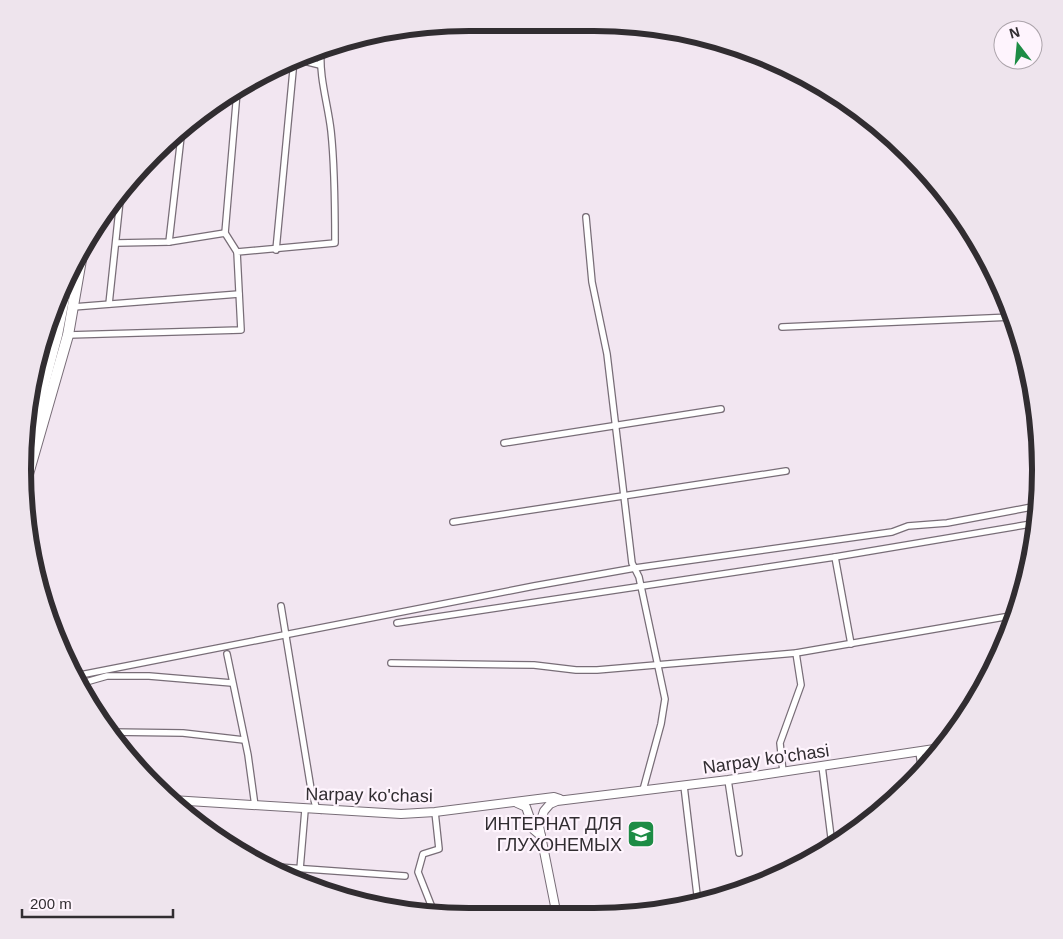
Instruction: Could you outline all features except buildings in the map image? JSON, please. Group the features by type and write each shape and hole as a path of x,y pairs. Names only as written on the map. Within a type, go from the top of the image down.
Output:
{"highway":[{"path":"35,416 55,332 72,307 75,278"},
{"path":"32,449 55,332"}],"main road":[{"name":"Narpay ko'chasi","path":"540,836 539,826 544,812 550,804 564,800 728,780 929,750"},
{"name":"Narpay ko'chasi","path":"183,801 382,814 435,812 554,797 564,800"},
{"path":"511,803 526,807 534,830 540,836 555,908"}],"street":[{"path":"237,252 335,244 335,188 331,130 320,58"},
{"path":"308,63 320,65"},
{"path":"276,250 294,68"},
{"path":"48,352 55,332 241,330 237,252 226,232 236,98"},
{"path":"169,242 181,140"},
{"path":"110,304 120,206"},
{"path":"586,217 592,282 607,354 632,563 641,587 665,699 664,710 643,790"},
{"path":"116,243 169,242 226,232"},
{"path":"72,307 239,294"},
{"path":"782,327 1004,318"},
{"path":"504,443 721,409"},
{"path":"453,522 623,498 786,471"},
{"path":"82,675 635,568 892,532 908,526 947,522 1030,507"},
{"path":"398,623 835,557 1028,524"},
{"path":"835,557 851,644"},
{"path":"280,606 311,789 316,807 321,810"},
{"path":"391,663 534,665 576,670 658,664 796,653 1005,617"},
{"path":"783,772 780,743 801,684 796,653"},
{"path":"227,654 255,806"},
{"path":"86,682 107,676 149,676 232,683"},
{"path":"119,732 183,733 244,740"},
{"path":"919,752 920,761"},
{"path":"822,766 831,838"},
{"path":"728,780 739,853"},
{"path":"684,786 697,895"},
{"path":"300,869 305,810"},
{"path":"431,906 418,872 423,854 439,849 435,812"},
{"path":"289,869 405,876"}],"place":[{"name":"ИНТЕРНАТ ДЛЯ ГЛУХОНЕМЫХ","path":"641,834"}]}
